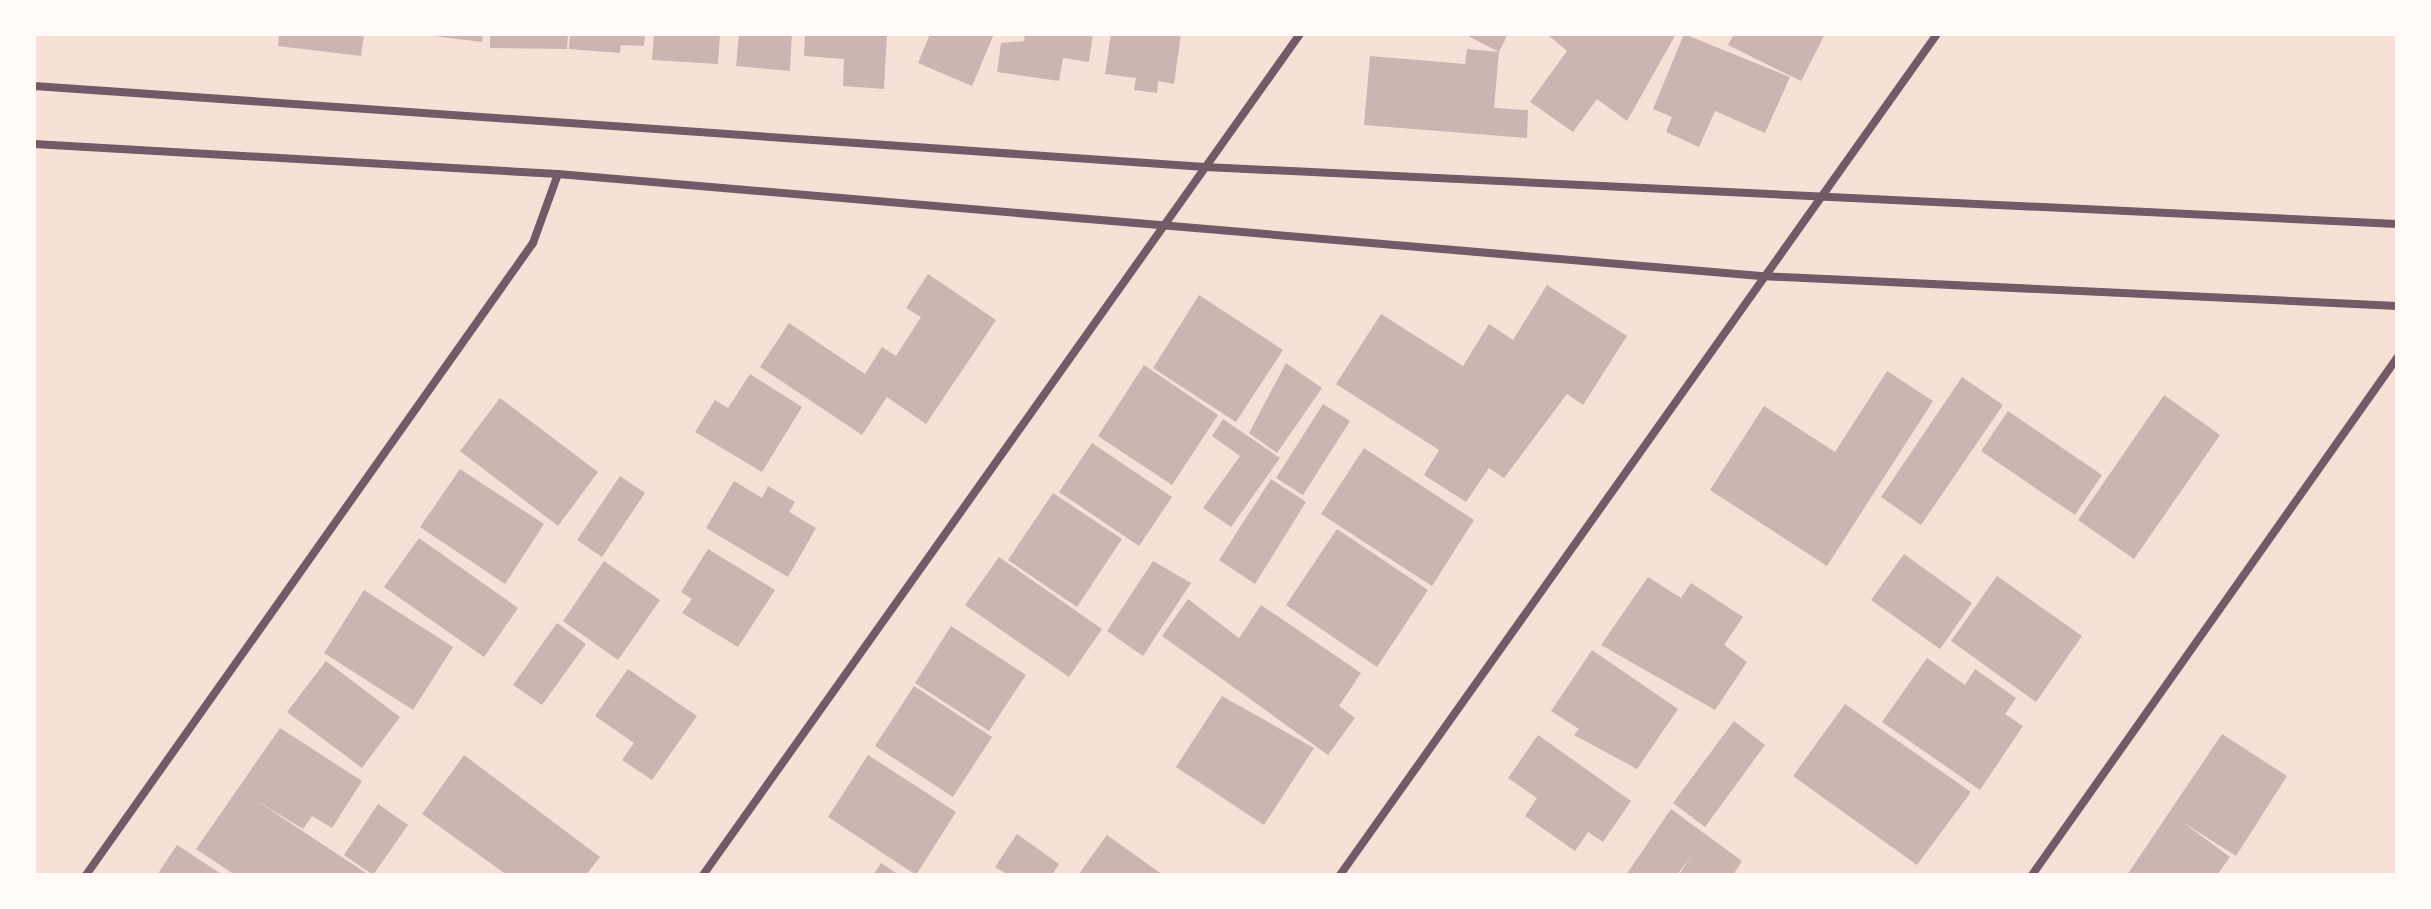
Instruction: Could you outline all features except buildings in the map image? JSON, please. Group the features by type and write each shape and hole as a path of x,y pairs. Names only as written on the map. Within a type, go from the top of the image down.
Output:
{"street":[{"path":"703,875 1300,34"},
{"path":"1340,875 1761,276 1937,34"},
{"path":"34,86 1205,167 2397,224"},
{"path":"34,144 558,174 1761,276 2397,306"},
{"path":"86,875 533,243 558,174"},
{"path":"2032,875 2397,358"}]}
